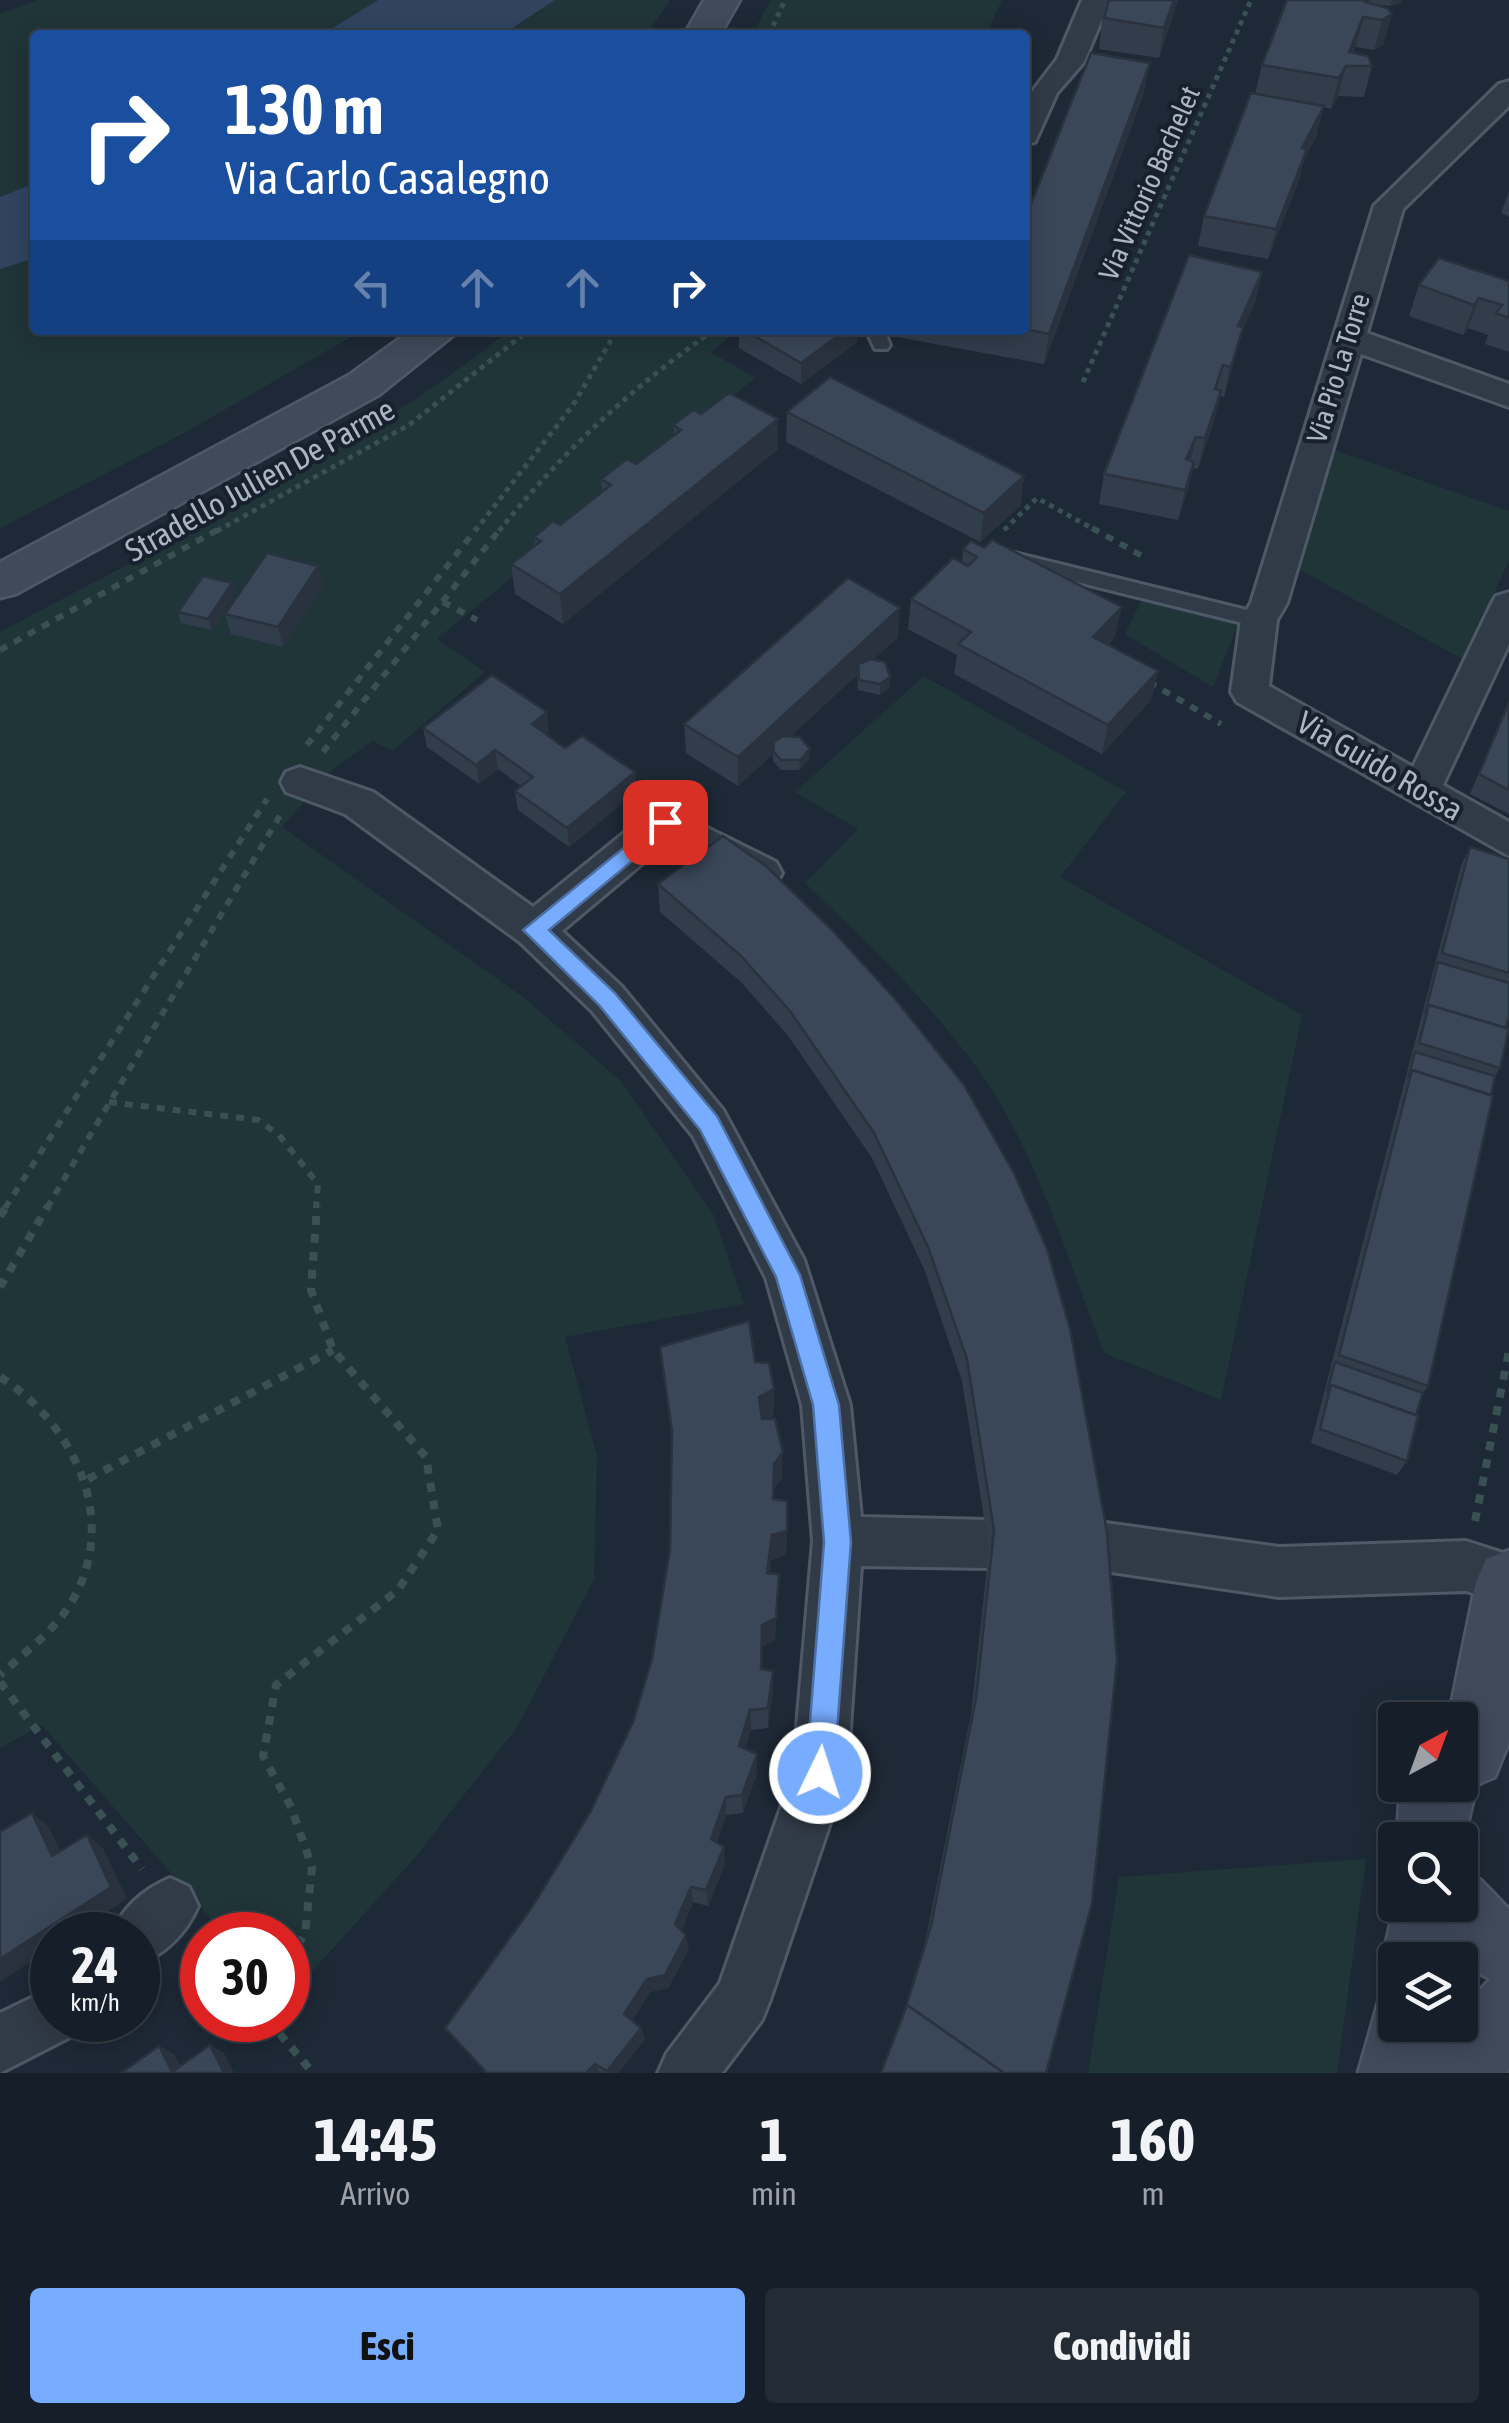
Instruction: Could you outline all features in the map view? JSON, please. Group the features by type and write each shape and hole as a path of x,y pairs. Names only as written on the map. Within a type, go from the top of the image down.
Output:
{"main road":[{"path":"705,30 722,0"},
{"path":"0,582 364,385 432,335"},
{"path":"1478,1738 1488,1704 1509,1581"},
{"path":"1472,1922 1491,1942 1509,1951"},
{"path":"1460,2073 1509,2008"},
{"path":"1395,2073 1401,2042"}],"street":[{"path":"1030,124 1044,90 1070,62 1096,0"},
{"name":"Via Pio La Torre","path":"1250,692 1259,620 1274,586 1346,336 1389,206 1509,90"},
{"path":"1346,336 1509,396"},
{"path":"1421,790 1509,605"},
{"name":"Via Guido Rossa","path":"1250,692 1509,841"},
{"path":"300,782 359,803 534,930 607,999 708,1123 788,1275 826,1405 838,1542 820,1773 742,2000 687,2073"},
{"path":"534,930 665,822 763,873"},
{"path":"838,1542 988,1544"},
{"path":"1098,1546 1278,1572 1466,1566 1509,1581"},
{"path":"0,2044 30,2028"}],"lane":[{"path":"980,552 1259,620"}],"path":[{"path":"771,30 786,0"},
{"name":"Via Vittorio Bachelet","path":"1083,382 1251,0"},
{"name":"Stradello Julien De Parme","path":"0,650 409,425 523,335"},
{"path":"0,1287 300,782 547,472 639,383 707,335"},
{"path":"980,552 1037,498"},
{"path":"443,602 477,620"},
{"path":"1138,676 1221,724"},
{"path":"110,1102 134,1111 233,1114 270,1126 318,1184 311,1290 333,1350 426,1457 438,1530 398,1590 276,1684 263,1756 290,1807 312,1867 307,1912"},
{"path":"88,1479 333,1350"},
{"path":"0,1377 25,1389 59,1422 88,1479 90,1548 74,1600 0,1679 148,1912"},
{"path":"287,2042 313,2073"}],"green space":[{"path":"38,0 378,0 329,30 30,30 30,185 0,197 0,14"},
{"path":"555,0 670,0 649,30 510,30"},
{"path":"771,0 1002,0 988,30 755,30"},
{"path":"30,260 30,335 354,335 186,432 0,528 0,269"},
{"path":"503,335 732,335 711,352 755,378 437,639 485,672 392,751 373,741 334,768 282,827 523,997 621,1081 713,1214 744,1304 565,1337 597,1456 594,1579 518,1726 413,1860 310,1974 310,1912 205,1912 42,1725 0,1748 0,632 262,492 390,416"},
{"path":"1331,449 1509,511 1509,560 1464,660 1297,568"},
{"path":"1142,599 1238,624 1213,687 1125,634"},
{"path":"924,676 1126,792 1060,877 1302,1015 1221,1400 1104,1353 1034,1170 998,1100 917,994 805,883 858,829 795,792"},
{"path":"1366,1859 1337,2073 1088,2073 1119,1877"}],"water":[{"path":"378,0 555,0 510,30 329,30"},
{"path":"30,185 30,260 0,269 0,197"}],"building":[{"path":"1109,0 1174,0 1164,28 1104,18"},
{"path":"1287,0 1366,0 1387,8 1392,14 1382,20 1363,17 1349,52 1368,56 1372,66 1346,66 1339,78 1262,65"},
{"path":"1091,53 1150,63 1049,334 1030,330 1030,206"},
{"path":"1251,93 1324,106 1302,148 1307,149 1276,229 1204,216"},
{"path":"1189,255 1262,272 1238,326 1243,327 1231,367 1223,365 1215,389 1221,391 1205,438 1196,437 1186,459 1194,462 1185,490 1104,474"},
{"path":"1439,258 1509,281 1509,318 1496,313 1502,305 1479,298 1474,305 1419,285"},
{"path":"753,335 839,335 801,363"},
{"path":"830,377 1024,476 984,513 787,412"},
{"path":"729,393 778,419 560,594 511,564 541,541 534,537 553,521 560,525 611,485 601,479 627,459 636,464 681,430 673,425 693,410 701,414"},
{"path":"992,540 1122,607 1093,637 1158,671 1108,725 958,644 971,632 911,599 953,558 968,566 977,557 963,549 971,541 984,548"},
{"path":"267,553 318,566 278,627 225,614"},
{"path":"203,576 232,583 208,619 178,612"},
{"path":"848,578 900,608 738,757 684,724"},
{"path":"871,659 885,662 890,677 880,684 859,680 858,664"},
{"path":"492,675 547,712 532,724 565,748 582,736 635,772 567,828 515,791 533,777 495,750 476,765 423,728"},
{"path":"1509,702 1509,790 1479,774"},
{"path":"783,736 800,737 810,749 800,760 781,760 773,751 774,742"},
{"path":"723,836 766,866 830,928 896,1000 964,1085 1015,1175 1047,1249 1070,1329 1107,1532 1117,1660 1092,1903 1046,2073 1004,2073 906,2007 931,1926 976,1698 994,1530 967,1359 928,1247 874,1133 790,1011 741,956 658,884"},
{"path":"1470,847 1509,859 1509,973 1442,953"},
{"path":"1438,962 1509,983 1506,1028 1429,1005 1425,1014"},
{"path":"1429,1005 1509,1029 1500,1068 1419,1043"},
{"path":"1415,1052 1495,1076 1491,1095 1412,1070 1408,1079"},
{"path":"1412,1070 1493,1096 1428,1386 1339,1355"},
{"path":"749,1321 755,1362 769,1363 774,1389 759,1397 762,1419 775,1419 783,1452 774,1464 773,1499 787,1501 787,1531 772,1535 767,1573 779,1574 776,1618 762,1625 761,1669 773,1671 768,1708 750,1710 739,1746 757,1754 742,1795 726,1797 711,1839 724,1847 706,1890 691,1887 675,1924 686,1935 665,1975 647,1979 624,2014 641,2028 607,2071 595,2064 586,2073 487,2073 445,2028 532,1907 590,1813 633,1722 652,1659 670,1549 672,1431 660,1347"},
{"path":"1335,1362 1423,1393 1416,1415 1331,1385 1327,1392"},
{"path":"1331,1385 1418,1416 1407,1461 1320,1429"},
{"path":"32,1813 52,1856 87,1835 111,1887 72,1912 30,1912 30,1940 0,1959 0,1832"},
{"path":"907,2005 1004,2073 881,2073"},
{"path":"210,2045 224,2073 121,2073 159,2046 172,2072"}],"route":[{"path":"665,822 534,930 607,999 708,1123 788,1275 826,1405 838,1542 820,1773"}]}
